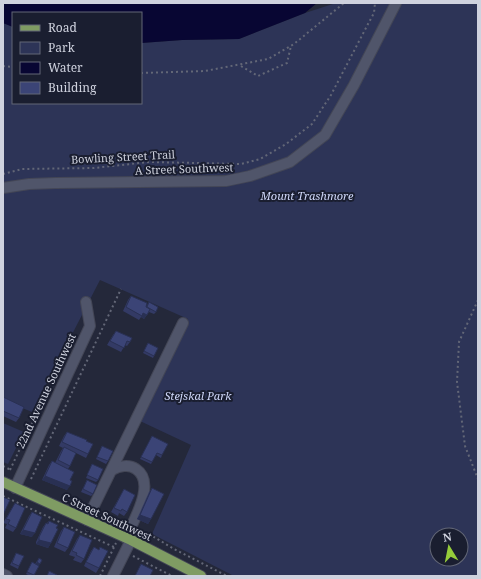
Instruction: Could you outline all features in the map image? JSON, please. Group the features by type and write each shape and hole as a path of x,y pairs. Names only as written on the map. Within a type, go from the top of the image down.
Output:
{"main road":[{"name":"C Street Southwest","path":"3,482 87,520 124,540 201,576"}],"street":[{"name":"A Street Southwest","path":"3,188 49,183 226,181 250,176 290,162 325,135 354,85 396,3"},
{"name":"22nd Avenue Southwest","path":"15,488 90,326 86,302"},
{"path":"87,520 183,323"},
{"path":"112,470 125,466 135,468 143,475 145,482 142,499 124,540 113,576"},
{"path":"3,574 7,576"}],"path":[{"path":"142,73 205,71 268,60 291,46 344,3"},
{"name":"Bowling Street Trail","path":"3,174 22,169 94,168 149,162 241,164 260,160 286,144 312,124 331,95 374,13 375,3"},
{"path":"240,65 258,76 287,63 291,46"},
{"path":"31,479 121,289"},
{"path":"478,300 459,342 457,382 465,446 478,479"},
{"path":"10,470 68,346"},
{"path":"3,466 14,472"},
{"path":"3,496 118,549"},
{"path":"149,534 174,549 227,576"},
{"path":"100,576 114,547 124,540"},
{"path":"132,556 172,576"}],"green space":[{"name":"Mount Trashmore","path":"336,3 478,3 478,576 234,576 152,534 191,445 140,421 188,319 100,280 32,412 3,400 3,23 12,27 12,104 142,104 142,43 182,40 239,39 305,13"},
{"path":"3,423 24,432 8,464 3,462"}],"water":[{"path":"3,3 317,3 305,13 239,39 182,40 142,43 142,12 12,12 12,27 3,23"}],"building":[{"path":"131,296 147,303 146,307 150,309 147,315 143,313 142,316 126,307"},
{"path":"149,302 158,307 156,312 147,307"},
{"path":"116,331 132,338 130,342 127,341 124,348 110,341"},
{"path":"148,343 158,348 154,356 144,351"},
{"path":"3,397 24,407 19,418 3,411"},
{"path":"67,432 93,444 88,454 62,442"},
{"path":"152,436 168,444 162,455 157,453 152,462 141,457"},
{"path":"102,446 113,451 108,461 97,457"},
{"path":"64,447 76,453 70,466 58,460"},
{"path":"52,461 74,472 70,480 72,481 70,486 45,476"},
{"path":"92,464 103,469 98,480 87,475"},
{"path":"87,480 97,485 93,494 83,489"},
{"path":"152,488 164,494 151,519 140,515"},
{"path":"124,489 135,495 127,512 122,509 121,511 114,508"},
{"path":"3,497 10,500 3,515"},
{"path":"15,503 25,508 16,528 8,524 10,520 6,519"},
{"path":"32,512 42,517 35,533 23,530"},
{"path":"49,521 58,525 56,528 58,529 51,543 39,540 46,523 48,524"},
{"path":"64,527 75,532 68,548 57,543"},
{"path":"80,535 92,540 84,559 72,551"},
{"path":"94,547 99,550 100,547 108,551 99,568 86,562"},
{"path":"16,553 24,556 19,566 12,563"},
{"path":"39,558 42,560 40,564 37,562"},
{"path":"32,562 39,566 34,575 27,572"},
{"path":"141,564 153,570 150,576 135,576"},
{"path":"49,571 57,575 47,576"}],"park label":[{"name":"Stejskal Park","path":"198,396"}]}
